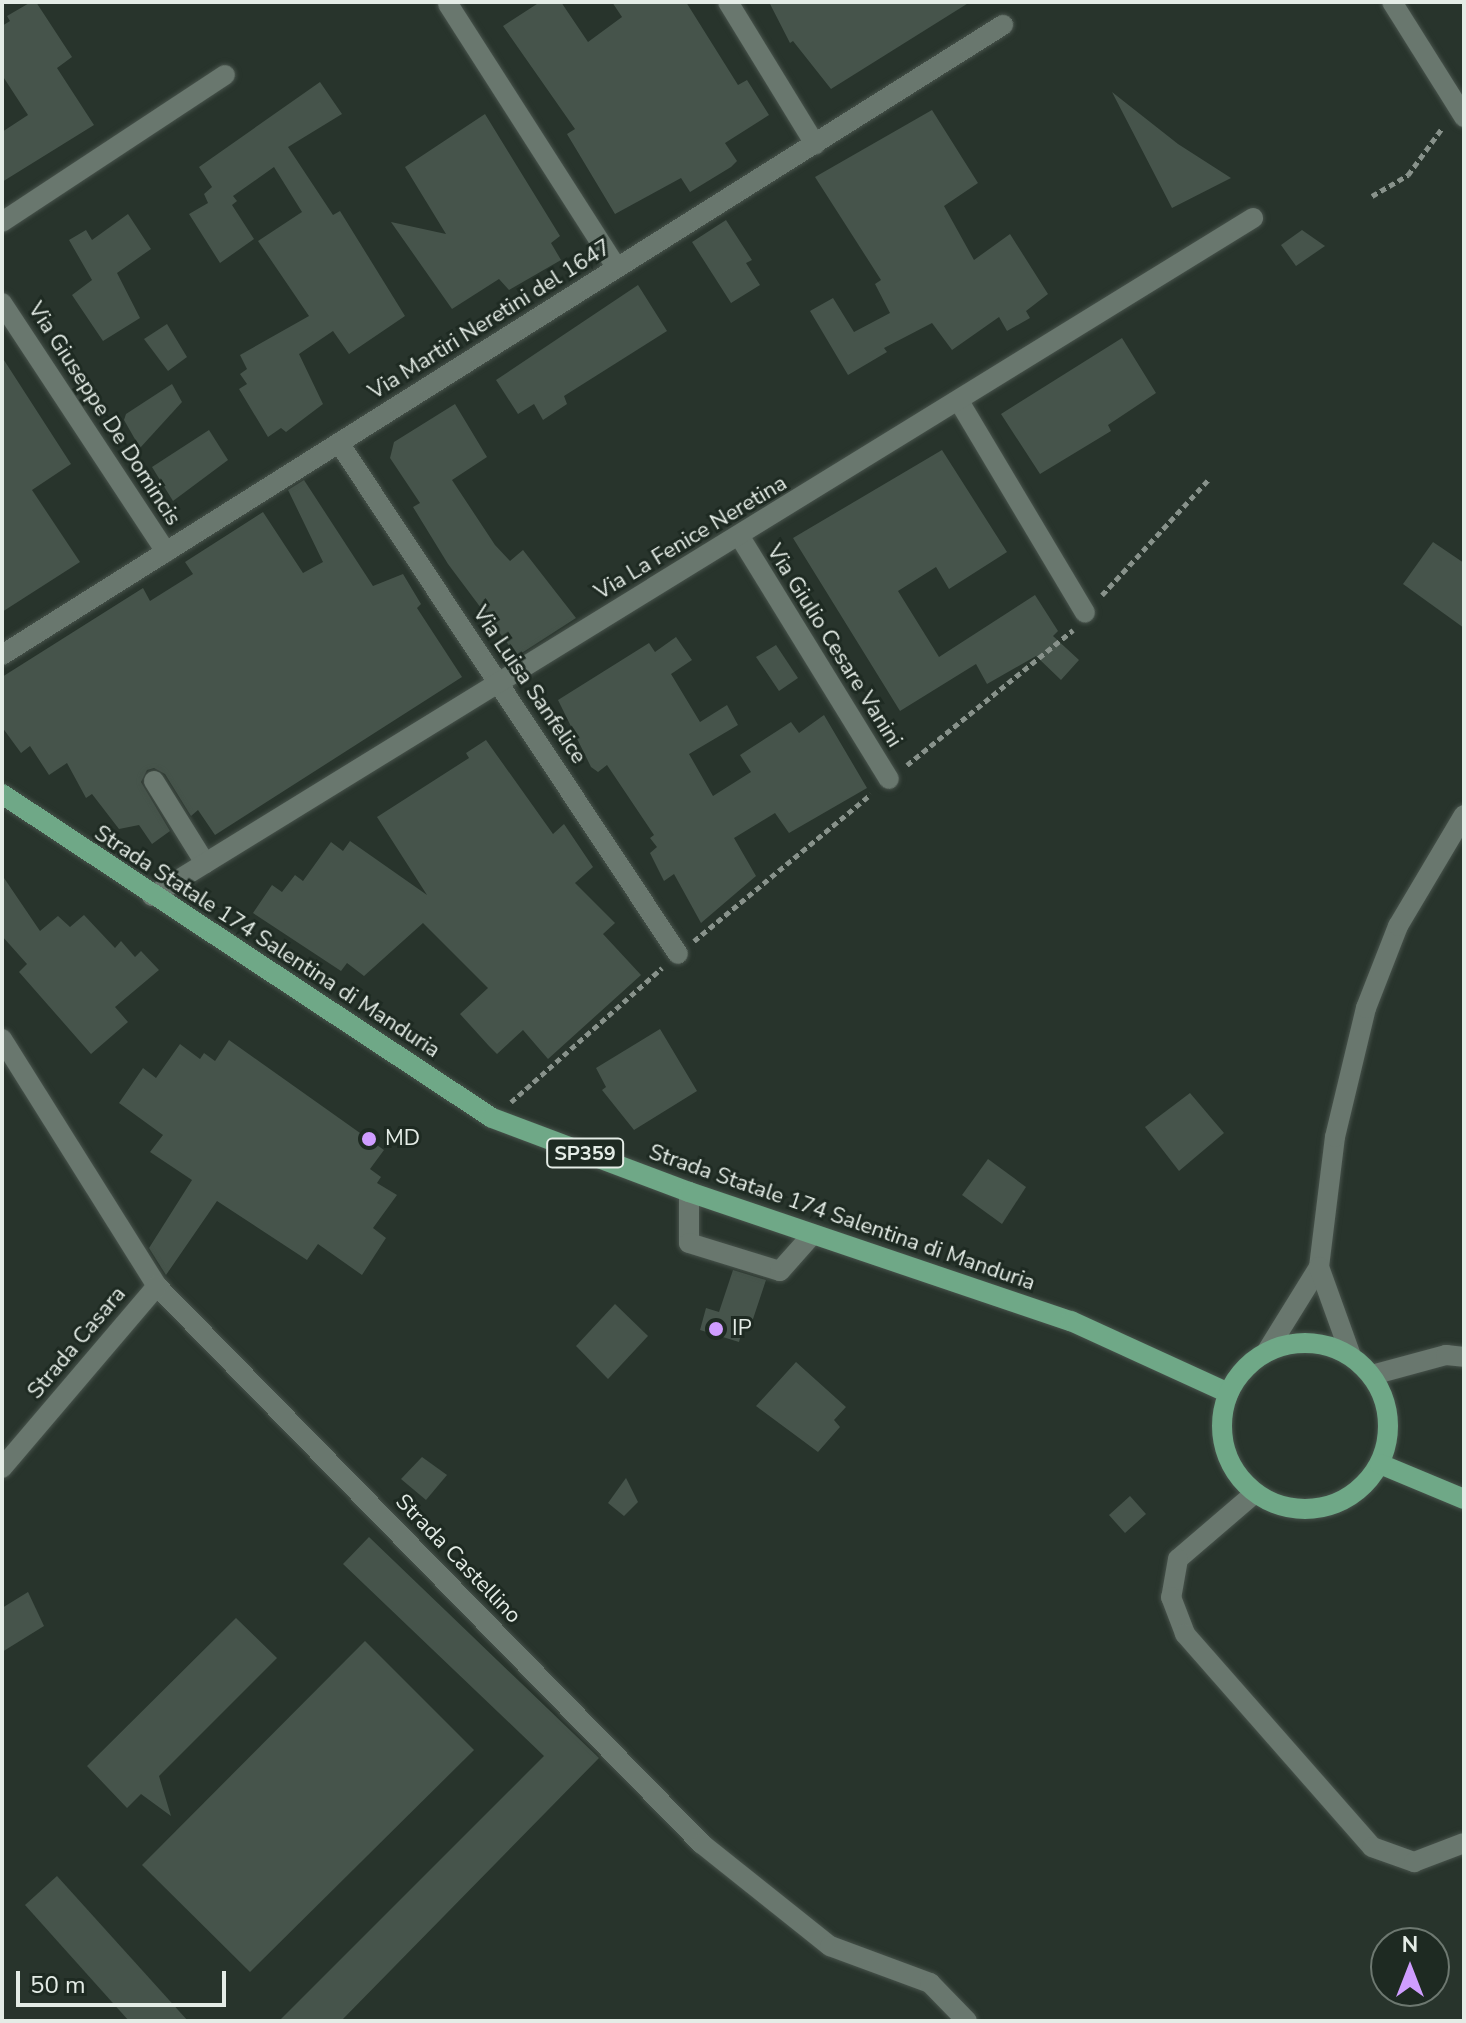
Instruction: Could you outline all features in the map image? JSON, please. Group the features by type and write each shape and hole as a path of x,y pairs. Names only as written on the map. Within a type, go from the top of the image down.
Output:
{"main road":[{"name":"Strada Statale 174 Salentina di Manduria","path":"2,794 492,1118 689,1192 1071,1321 1228,1393"},
{"path":"1309,1344 1351,1356 1372,1375 1389,1419 1380,1464 1357,1491 1325,1508 1276,1505 1255,1493 1235,1473 1224,1448 1221,1420 1228,1393 1244,1368 1267,1351 1309,1344"},
{"path":"1380,1464 1464,1499"}],"street":[{"path":"728,2 815,144"},
{"path":"1392,2 1461,112"},
{"path":"448,4 617,268"},
{"name":"Via Martiri Neretini del 1647","path":"2,655 1003,25"},
{"path":"2,222 225,75"},
{"name":"Via La Fenice Neretina","path":"152,896 960,403 1253,218"},
{"name":"Via Giuseppe De Domincis","path":"2,303 166,552"},
{"path":"960,403 1085,613"},
{"name":"Via Luisa Sanfelice","path":"339,443 678,954"},
{"name":"Via Giulio Cesare Vanini","path":"740,537 889,779"},
{"path":"154,781 205,863"},
{"path":"1267,1351 1319,1267 1335,1137 1366,1008 1398,926 1464,815"},
{"name":"Strada Castellino","path":"2,1039 157,1286 702,1844 830,1946 930,1983 967,2021"},
{"path":"689,1192 689,1243 780,1271 812,1235"},
{"path":"1319,1267 1351,1356"},
{"name":"Strada Casara","path":"2,1468 157,1286"},
{"path":"1372,1375 1446,1355 1464,1357"},
{"path":"1255,1493 1178,1559 1171,1597 1185,1634 1372,1847 1414,1862 1464,1843"}],"path":[{"path":"1372,196 1408,175 1461,112"},
{"path":"492,1118 678,954 1076,627 1085,613 1210,478"}],"building":[{"path":"36,2 72,57 57,68 94,125 2,182 2,132 28,115 2,75 2,26 10,21 7,16"},
{"path":"540,2 561,2 588,42 622,17 612,2 686,2 738,85 747,80 769,115 725,143 737,161 731,167 690,192 681,178 615,214 567,134 575,129 503,26"},
{"path":"769,2 970,2 831,89 793,41 790,43"},
{"path":"320,82 342,114 288,147 333,215 340,211 405,316 349,354 333,331 299,354 323,404 286,432 281,428 268,437 239,389 247,384 240,374 247,369 240,355 309,316 258,241 302,212 274,167 233,196 237,201 232,205 254,239 220,263 189,214 208,203 204,194 212,187 199,167"},
{"path":"1112,92 1178,144 1231,178 1172,208"},
{"path":"932,110 978,183 944,206 974,260 1010,234 1048,294 1026,311 1030,318 1007,331 999,317 952,350 932,323 884,348 887,352 848,375 810,311 833,298 854,332 890,313 875,284 881,280 815,177"},
{"path":"485,114 560,236 551,243 561,260 509,290 499,279 452,309 391,222 446,234 405,167"},
{"path":"128,214 151,249 117,273 140,318 103,341 72,295 92,280 69,240 86,230 92,240"},
{"path":"726,220 752,260 746,263 760,285 731,303 692,242"},
{"path":"1302,230 1325,246 1296,266 1281,245"},
{"path":"638,285 667,331 564,396 567,404 543,420 534,404 518,414 496,380"},
{"path":"167,324 187,357 168,371 144,339"},
{"path":"1122,338 1156,393 1108,425 1111,431 1040,474 1001,414"},
{"path":"2,357 71,464 32,490 80,562 2,612"},
{"path":"172,384 182,402 140,448 124,420 126,414"},
{"path":"455,404 487,457 452,480 495,545 510,561 523,550 576,618 517,656 448,564 413,507 420,503 390,458 394,442"},
{"path":"209,430 228,460 173,501 152,467"},
{"path":"942,450 1007,552 949,589 936,567 898,591 939,657 1035,595 1058,631 1053,636 1079,660 1061,680 1036,656 987,684 976,664 900,711 793,538"},
{"path":"304,480 373,586 403,574 421,604 417,608 462,677 215,835 198,810 191,816 165,774 154,768 147,770 141,782 170,831 152,844 139,825 119,829 92,794 86,798 67,763 49,775 30,746 21,753 2,727 2,677 143,588 150,601 193,574 185,562 263,512 303,573 323,562 288,490"},
{"path":"1433,542 1464,563 1464,628 1403,584"},
{"path":"676,637 692,660 671,674 700,722 727,705 738,725 689,754 713,796 751,772 740,755 791,722 799,733 824,715 867,788 789,833 775,813 734,838 756,876 701,923 674,874 664,881 650,853 657,847 650,838 654,835 607,765 598,772 591,767 558,700 649,643 655,652"},
{"path":"776,645 798,678 779,691 756,657"},
{"path":"486,740 553,834 564,824 593,867 575,883 615,923 603,934 641,975 548,1059 523,1030 497,1054 489,1046 460,1014 488,988 423,923 364,976 347,963 341,971 253,913 272,885 282,892 295,875 303,881 331,842 343,851 350,841 427,895 377,817 469,758 466,753"},
{"path":"2,875 40,931 58,916 70,927 84,915 115,948 121,941 135,957 141,951 159,970 115,1007 128,1022 91,1054 19,972 27,964 2,936"},
{"path":"660,1029 697,1091 634,1130 602,1090 606,1087 596,1068"},
{"path":"229,1040 384,1150 370,1169 381,1177 377,1183 397,1195 373,1228 386,1238 362,1275 318,1244 307,1260 217,1201 166,1275 149,1248 192,1180 150,1152 163,1135 119,1103 143,1068 156,1078 180,1044 200,1059 204,1053 215,1061"},
{"path":"1190,1093 1224,1133 1179,1171 1145,1127"},
{"path":"988,1159 1026,1187 1002,1224 962,1195"},
{"path":"733,1270 766,1280 752,1322 745,1320 739,1342 700,1330 706,1308 719,1312"},
{"path":"615,1304 648,1336 608,1379 576,1346"},
{"path":"796,1362 846,1407 834,1420 840,1427 818,1452 756,1406"},
{"path":"422,1457 447,1475 426,1500 401,1479"},
{"path":"626,1478 638,1502 624,1516 608,1503"},
{"path":"1130,1496 1146,1514 1125,1533 1109,1515"},
{"path":"369,1537 599,1758 341,2021 279,2021 544,1756 343,1564"},
{"path":"28,1592 44,1626 2,1652 2,1608"},
{"path":"236,1618 277,1658 159,1776 171,1816 141,1794 127,1808 87,1766"},
{"path":"365,1641 474,1750 250,1972 142,1865"},
{"path":"57,1876 188,2021 129,2021 25,1905"}],"place":[{"name":"MD","path":"369,1139"},
{"name":"IP","path":"716,1329"}]}
